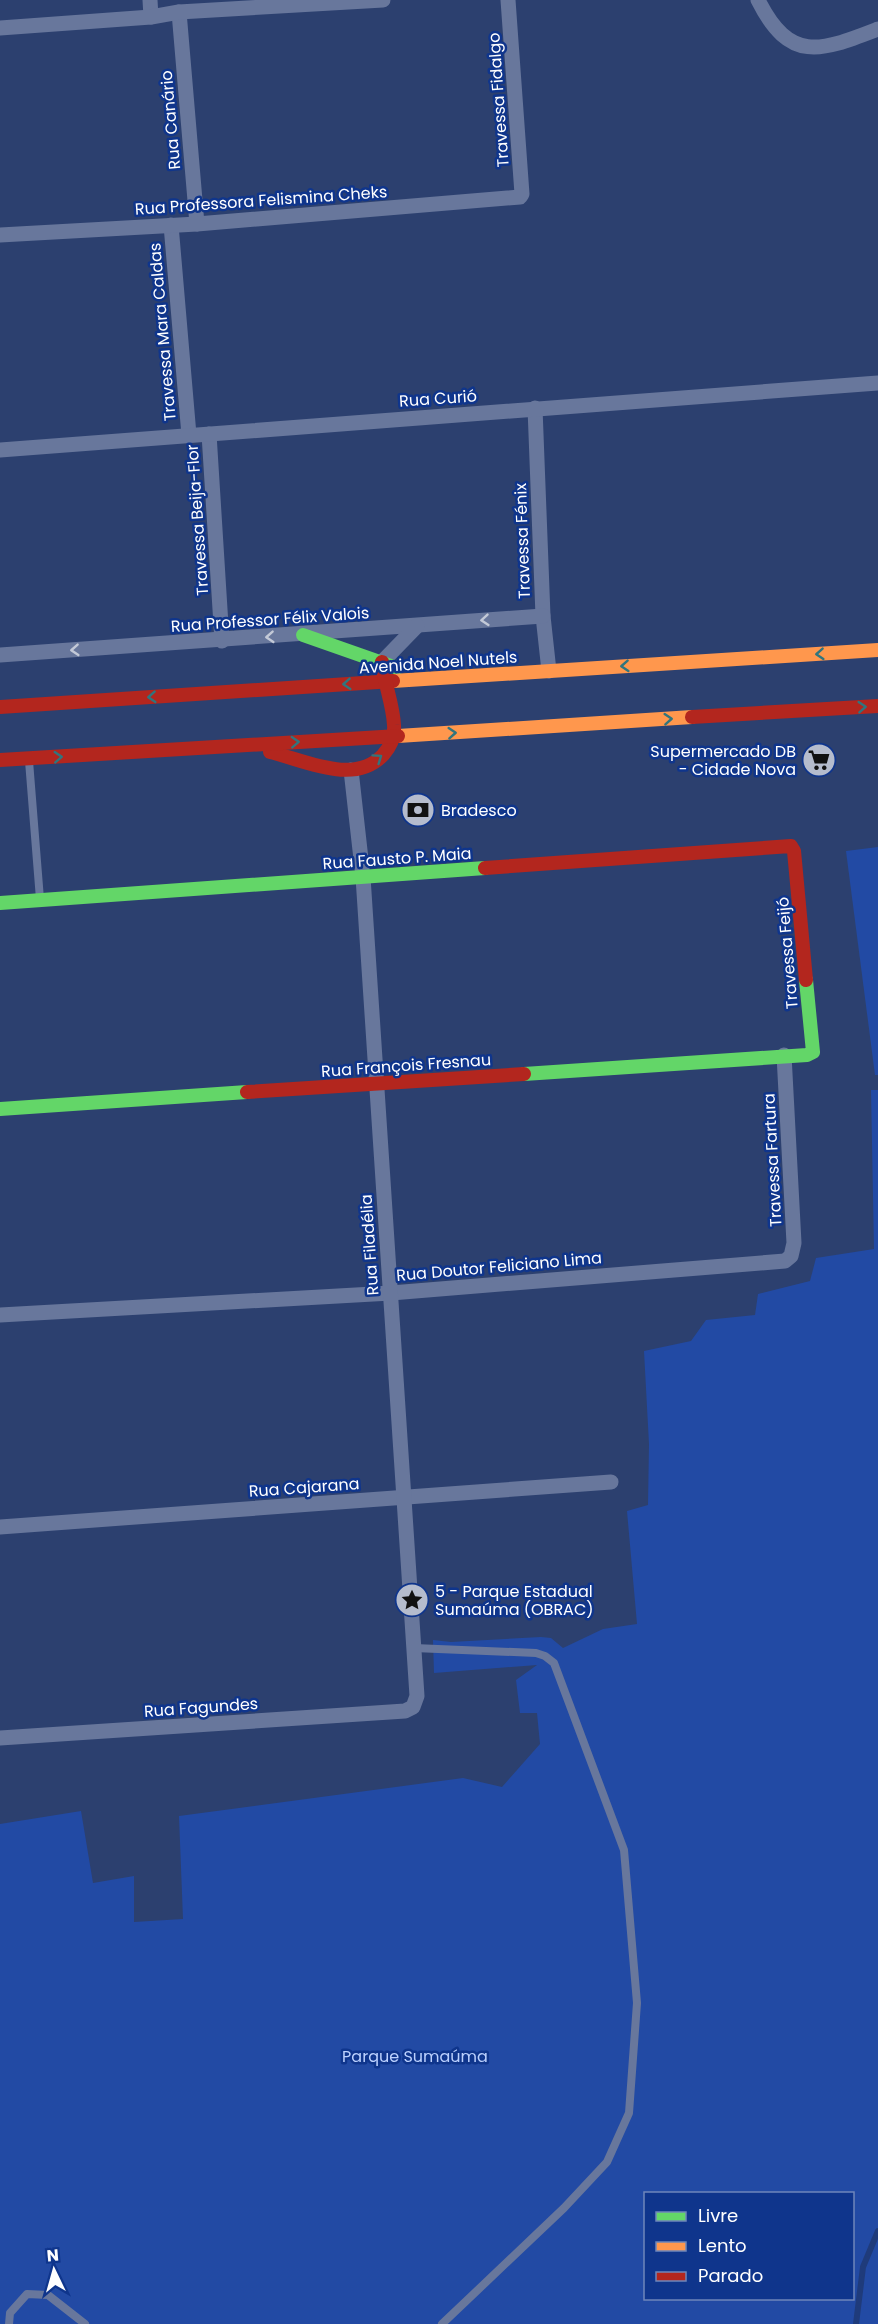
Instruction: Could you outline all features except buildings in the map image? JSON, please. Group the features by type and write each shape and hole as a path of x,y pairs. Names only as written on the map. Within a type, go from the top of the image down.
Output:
{"main road":[{"path":"303,635 427,679"},
{"name":"Avenida Noel Nutels","path":"0,707 878,650"},
{"path":"241,746 351,771 381,758 390,749 394,736 392,708 382,682 382,662"},
{"path":"0,760 878,706"},
{"name":"Rua Fausto P. Maia","path":"0,903 791,846 794,851"},
{"name":"Travessa Feijó","path":"794,851 813,1052"},
{"name":"Rua François Fresnau","path":"0,1109 807,1055 813,1052"}],"street":[{"path":"150,0 151,17"},
{"path":"0,28 151,17 178,12 383,0"},
{"path":"758,0 768,21 789,42 816,49 845,42 878,29"},
{"name":"Travessa Fidalgo","path":"509,2 522,194"},
{"name":"Rua Canário","path":"178,12 196,225"},
{"name":"Rua Professora Felismina Cheks","path":"0,235 196,225 514,198 522,194"},
{"name":"Travessa Mara Caldas","path":"171,225 189,435"},
{"name":"Rua Curió","path":"0,450 878,383"},
{"name":"Travessa Fénix","path":"535,408 543,616 549,671"},
{"name":"Travessa Beija-Flor","path":"209,434 222,641"},
{"name":"Rua Professor Félix Valois","path":"0,655 222,641 543,616"},
{"path":"382,662 417,626"},
{"name":"Rua Filadélia","path":"351,771 363,877 417,1696 413,1707 405,1711"},
{"name":"Travessa Fartura","path":"784,1055 794,1243 791,1256 785,1261"},
{"name":"Rua Doutor Feliciano Lima","path":"0,1315 391,1293 785,1261"},
{"name":"Rua Cajarana","path":"0,1527 611,1482"},
{"name":"Rua Fagundes","path":"0,1738 405,1711"}],"lane":[{"path":"29,758 40,900"},
{"path":"414,1648 536,1653 554,1663 624,1850 638,2003 629,2113 607,2162 547,2224 442,2324"},
{"path":"9,2324 10,2313 27,2294 48,2295 85,2324"}],"green space":[{"path":"878,847 878,1075 875,1075 846,851"},
{"name":"Parque Sumaúma","path":"871,1090 878,1090 878,2324 0,2324 0,1824 81,1811 93,1883 134,1876 134,1922 183,1919 179,1816 463,1778 502,1787 540,1744 537,1713 520,1713 516,1680 537,1665 434,1673 433,1640 451,1642 541,1637 551,1638 563,1648 603,1629 637,1624 627,1511 648,1505 649,1444 644,1351 691,1341 706,1320 755,1315 758,1294 810,1281 816,1258 874,1249"}],"waterway":[{"path":"856,2324 863,2267 878,2231"}],"traffic: fast":[{"path":"303,635 397,668"},
{"path":"0,903 485,868"},
{"path":"524,1074 807,1055 813,1052 806,980"},
{"path":"0,1109 247,1092"}],"traffic: slow":[{"path":"393,681 878,650"},
{"path":"398,736 692,717"}],"traffic: jam":[{"path":"270,752 313,765 343,770 358,769 371,764 383,755 392,741 394,729 382,662"},
{"path":"0,707 393,681"},
{"path":"692,717 878,706"},
{"path":"0,760 398,736"},
{"path":"485,868 791,846 794,851 806,980"},
{"path":"247,1092 524,1074"}],"place":[{"name":"Supermercado DB - Cidade Nova","path":"819,760"},
{"name":"Bradesco","path":"418,810"},
{"name":"5 - Parque Estadual Sumaúma (OBRAC)","path":"412,1600"}]}
